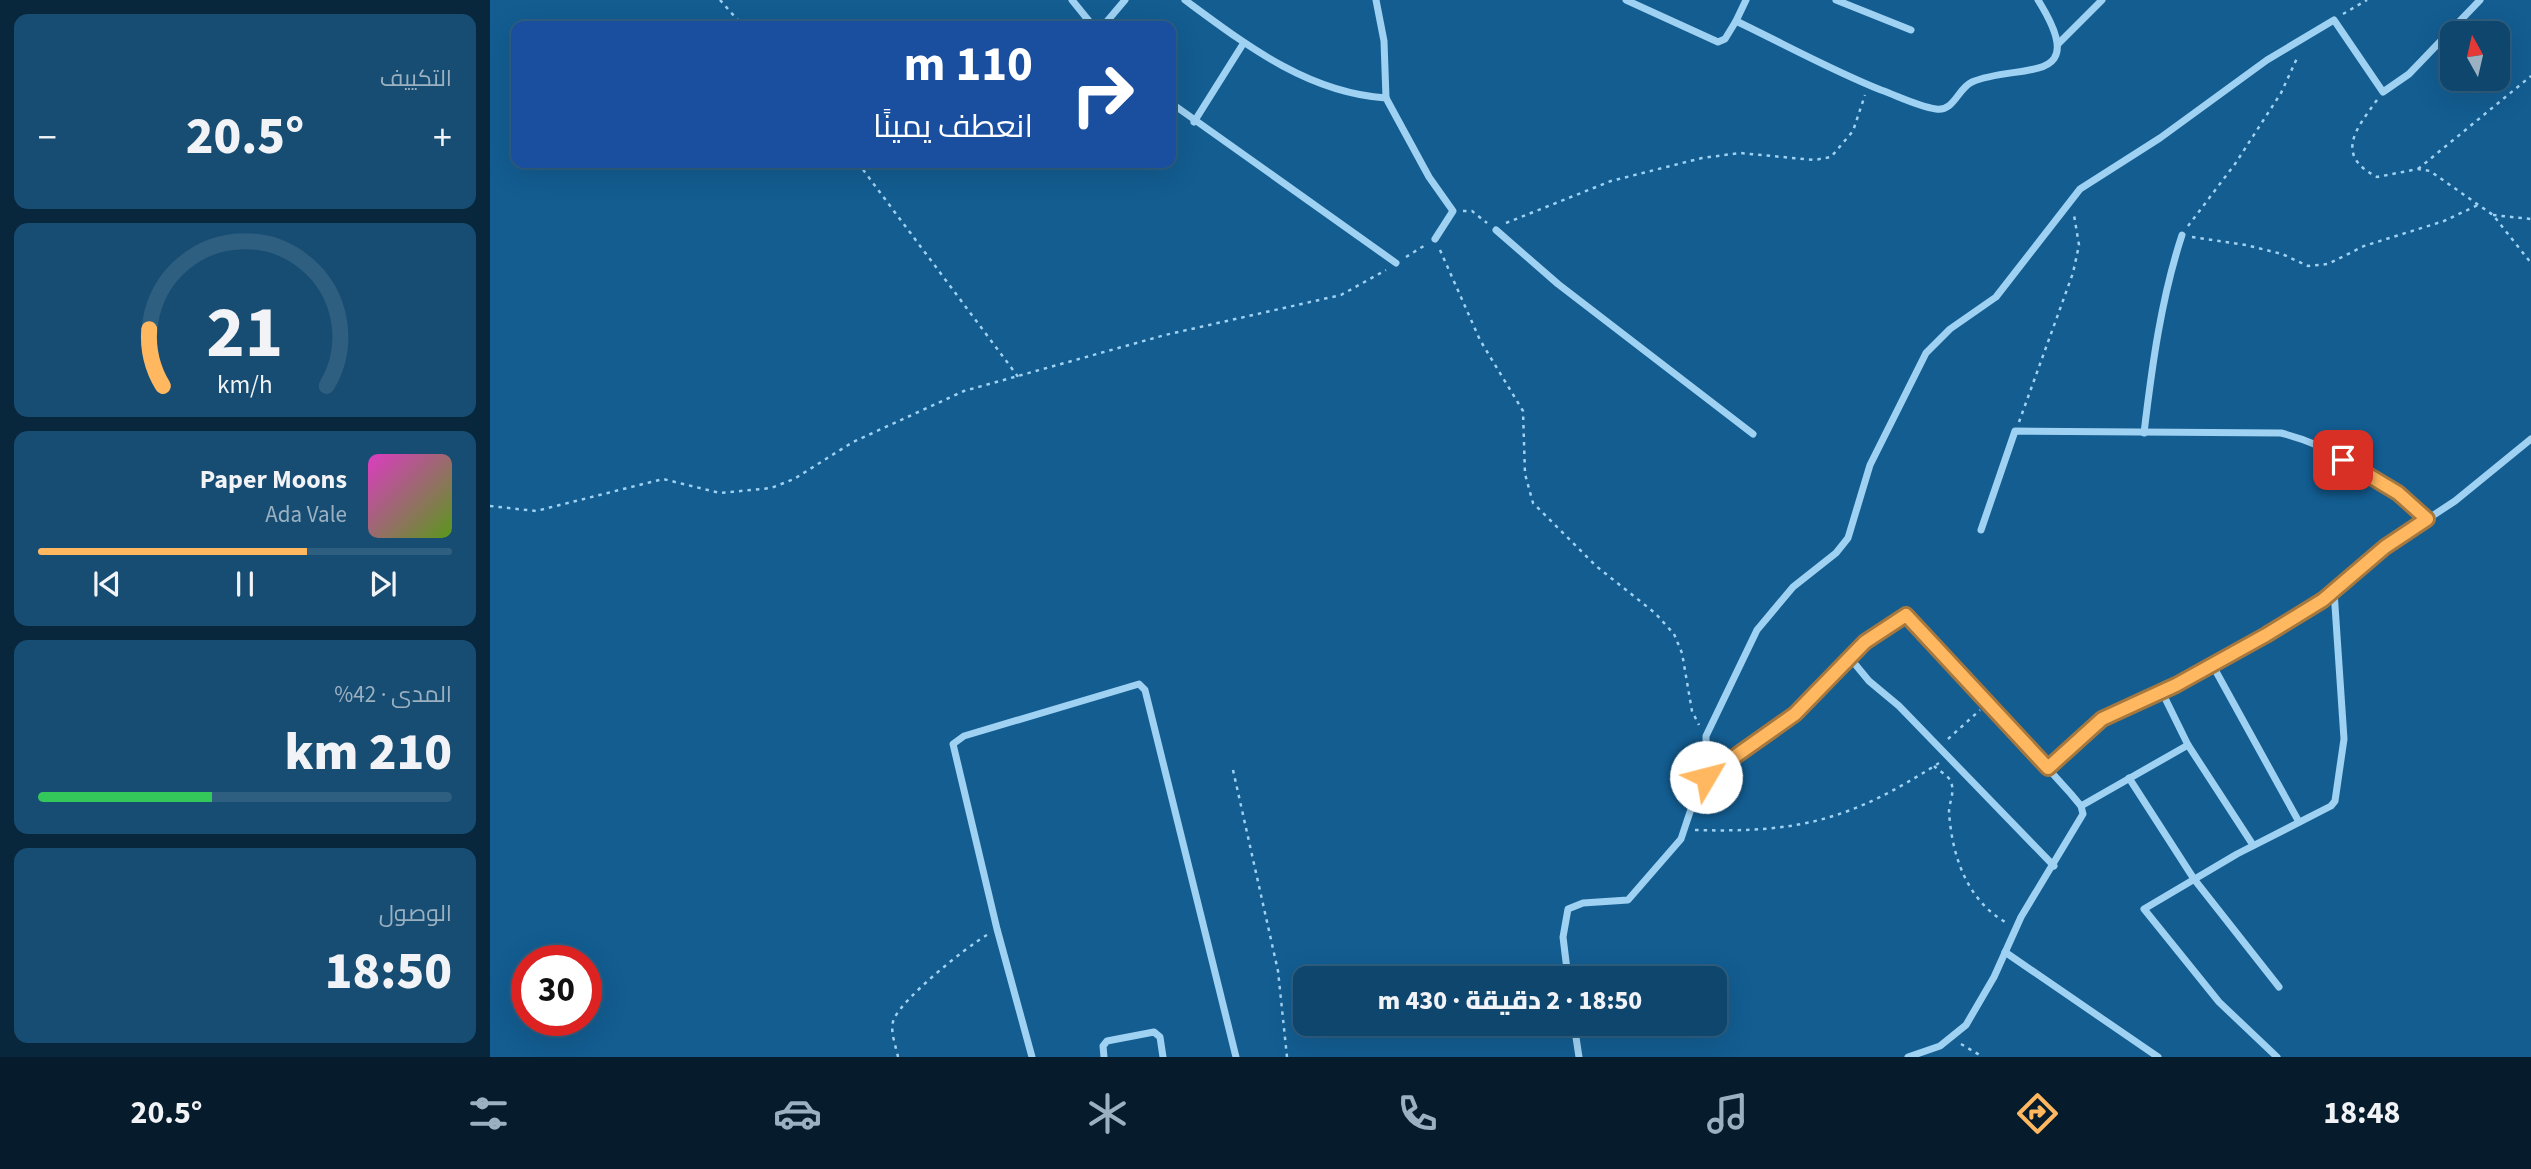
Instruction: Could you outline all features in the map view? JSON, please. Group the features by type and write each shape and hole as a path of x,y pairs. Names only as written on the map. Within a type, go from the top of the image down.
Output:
{"street":[{"path":"1072,0 1089,21"},
{"path":"1107,21 1125,0"},
{"path":"1185,0 1243,44 1281,66 1315,81 1359,95 1386,98"},
{"path":"1376,0 1384,41 1386,98 1429,177 1453,211 1435,239"},
{"path":"1626,0 1718,42 1726,39 1745,0"},
{"path":"1836,0 1911,30"},
{"path":"2038,0 2058,44"},
{"path":"1736,21 1869,86 1937,110 1944,109 1970,83 2030,73 2045,65 2055,55 2058,44 2102,0"},
{"path":"1706,777 1706,736 1757,630 1793,587 1836,553 1849,538 1870,465 1926,353 1950,329 1996,297 2072,200 2105,171 2160,138 2309,34 2334,20 2383,92 2409,74 2480,0"},
{"path":"1194,122 1243,44"},
{"path":"1176,107 1396,263"},
{"path":"1496,230 1558,284 1753,434"},
{"path":"2144,433 2161,319 2170,273 2182,235"},
{"path":"1981,530 2015,431 2281,433 2308,440 2398,493 2427,519"},
{"path":"2048,768 2102,719 2213,666 2334,592 2385,547 2455,501 2531,439"},
{"path":"2277,1057 2219,1002 2144,912 2147,906 2253,845 2332,806 2340,782 2344,739 2340,646 2334,592"},
{"path":"1567,966 1563,937 1568,909 1583,903 1628,900 1669,857 1684,829 1698,788 1706,777 1795,714 1865,642 1906,615 1989,701 2081,806 2083,814 2016,928 1966,1025 1952,1039 1908,1057"},
{"path":"1850,658 2054,866"},
{"path":"2213,666 2299,822"},
{"path":"1032,1057 997,929 953,744 964,736 1141,685 1145,690 1236,1057"},
{"path":"2162,692 2188,745 2253,845"},
{"path":"2081,806 2188,745"},
{"path":"2129,778 2194,879 2279,987"},
{"path":"2005,952 2158,1057"},
{"path":"1104,1057 1103,1046 1107,1041 1154,1032 1160,1037 1163,1057"},
{"path":"1576,1036 1579,1057"}],"path":[{"path":"720,0 739,21"},
{"path":"2334,20 2367,0"},
{"path":"2309,34 2280,93 2235,164 2182,235 2258,248 2308,266 2328,264 2364,246 2444,220 2478,205"},
{"path":"2417,169 2531,76"},
{"path":"1453,211 1472,211 1496,230 1523,214 1650,168 1740,153 1814,160 1831,157 1853,131 1869,86"},
{"path":"2383,92 2355,131 2354,155 2377,177 2417,169 2430,171 2448,181 2493,215 2508,238 2531,263"},
{"path":"862,168 1020,378"},
{"path":"2015,431 2073,273 2079,245 2072,200"},
{"path":"2493,215 2531,219"},
{"path":"490,506 536,511 663,479 720,493 771,488 794,479 853,442 964,391 1020,378 1165,335 1341,295 1370,281 1435,239 1480,340 1523,411 1525,474 1533,503 1597,566 1655,612 1674,634 1682,653 1692,711 1706,736"},
{"path":"1938,748 1989,701"},
{"path":"1684,829 1788,828 1833,818 1906,784 1947,757"},
{"path":"1934,766 1950,780 1952,794 1949,810 1957,858 1974,896 1995,916 2016,928"},
{"path":"1233,770 1278,971 1287,1057"},
{"path":"898,1057 892,1028 898,1013 954,958 997,929"},
{"path":"1952,1039 1983,1057"}],"route":[{"path":"1706,777 1795,714 1865,642 1894,619 1906,615 1911,617 2048,768 2102,719 2176,685 2323,600 2385,547 2427,519 2398,493 2343,460"}]}
